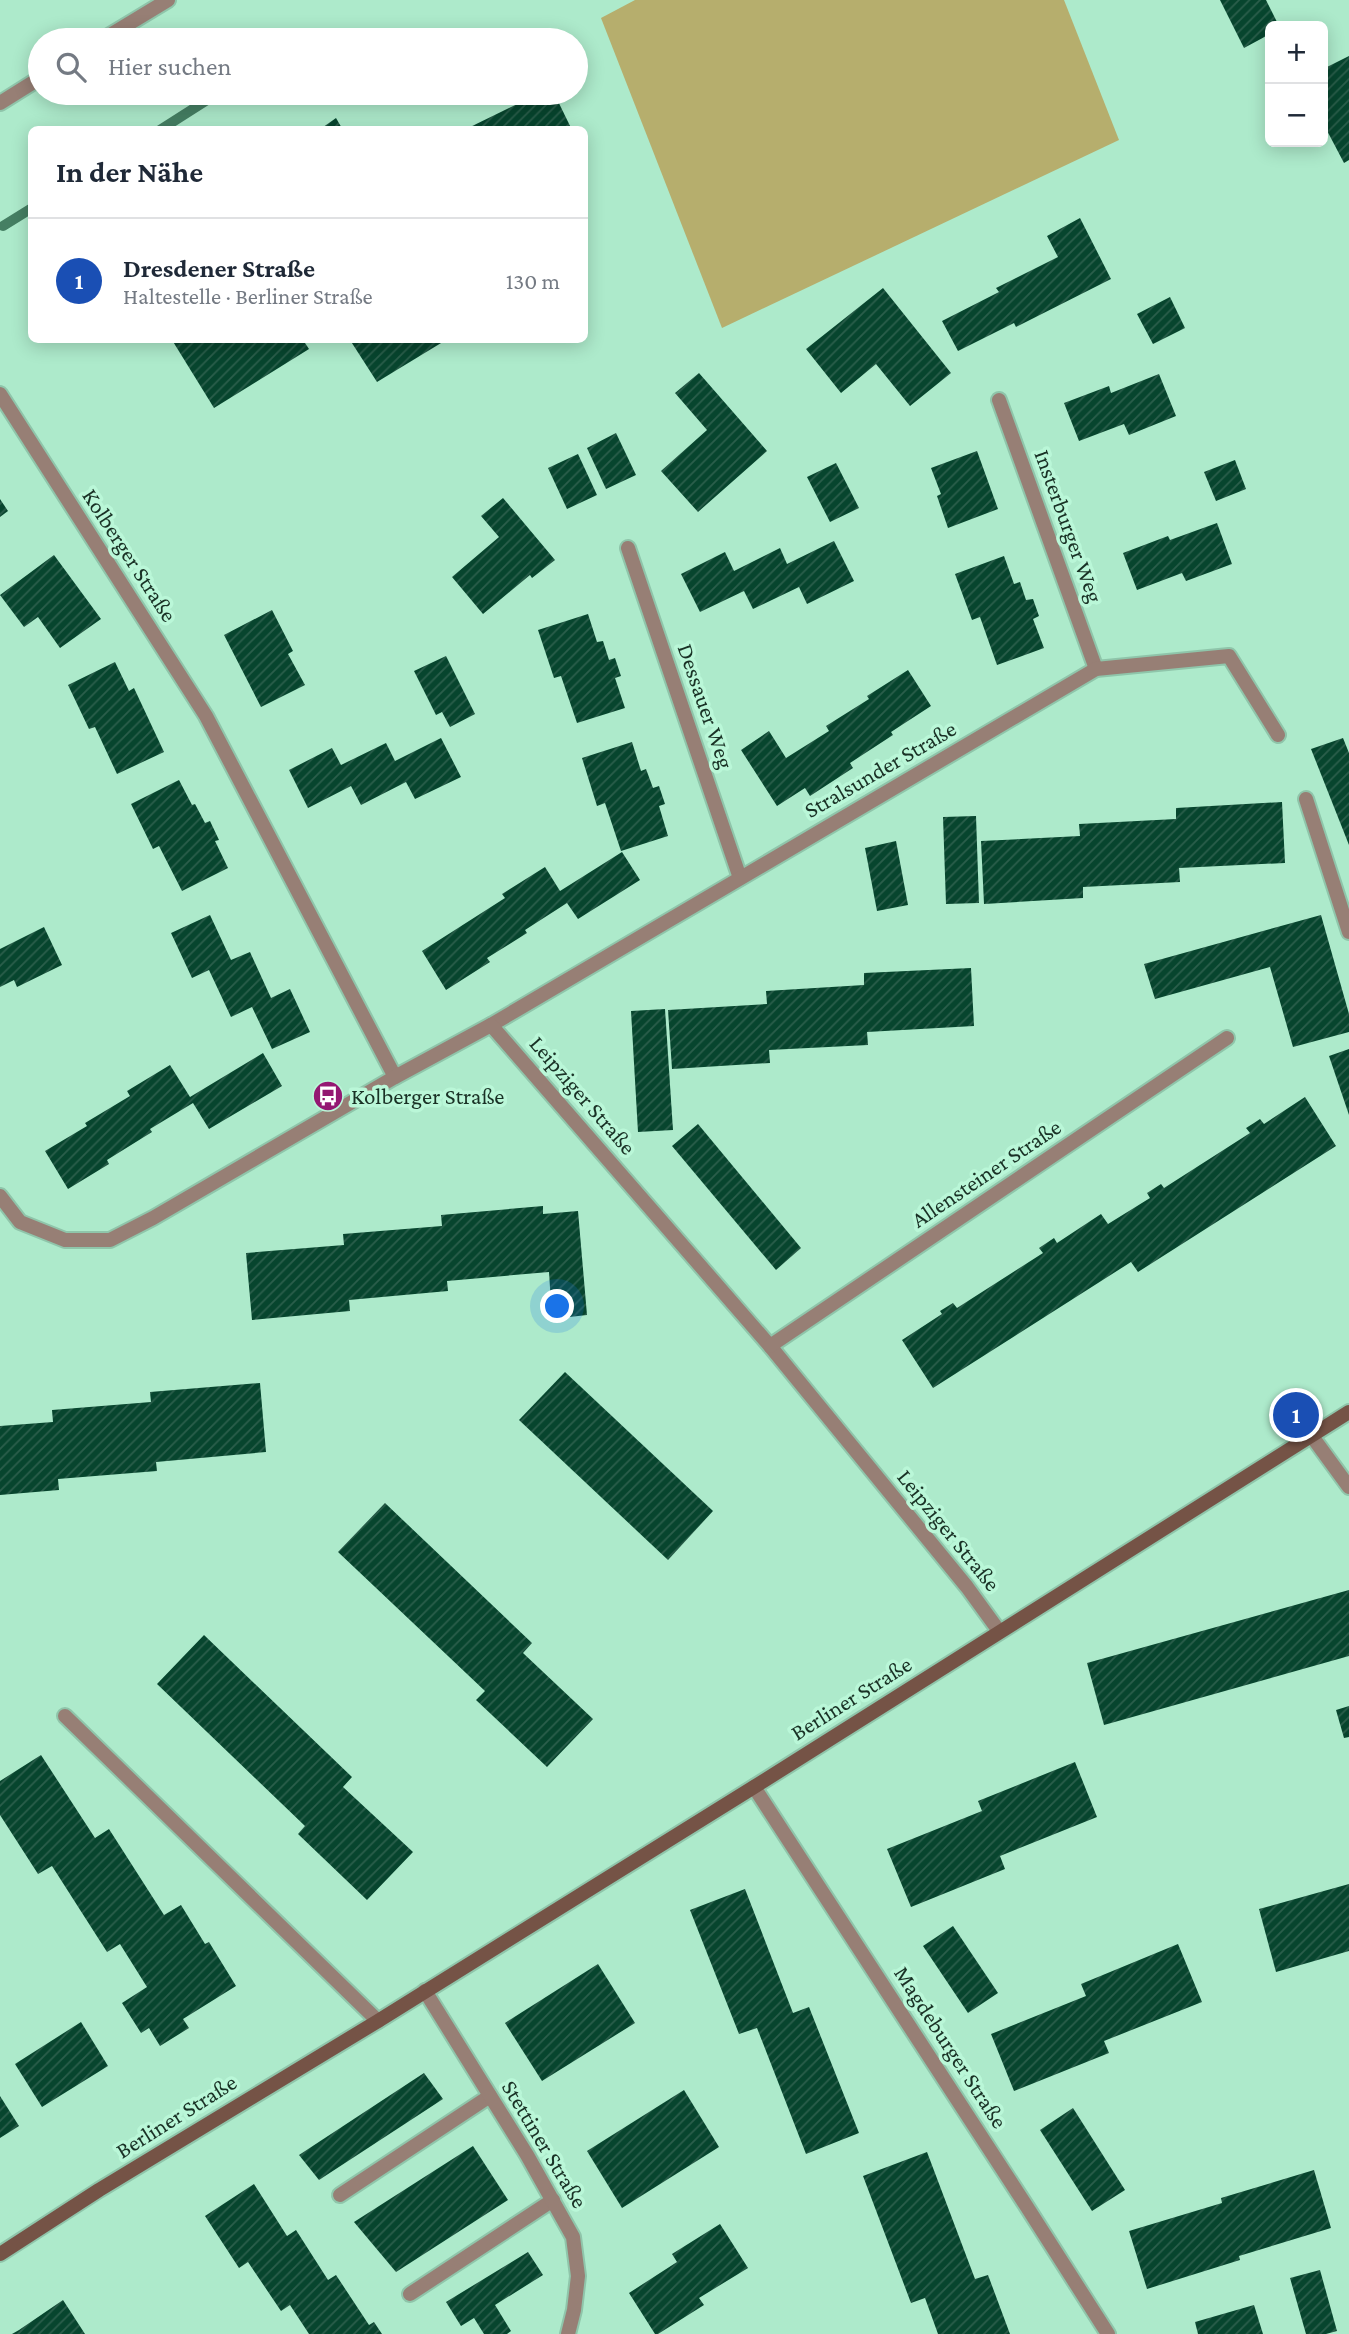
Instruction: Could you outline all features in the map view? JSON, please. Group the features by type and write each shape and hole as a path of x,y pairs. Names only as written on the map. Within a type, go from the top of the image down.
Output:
{"main road":[{"name":"Berliner Straße","path":"0,2254 233,2107 378,2021 754,1787 1349,1412"}],"street":[{"path":"122,28 168,0"},
{"path":"0,103 28,86"},
{"name":"Kolberger Straße","path":"0,394 206,716 395,1077"},
{"name":"Insterburger Weg","path":"999,400 1096,669"},
{"name":"Dessauer Weg","path":"628,548 740,878"},
{"name":"Stralsunder Straße","path":"491,1025 1096,669 1229,656 1278,735"},
{"path":"1306,799 1349,932"},
{"path":"0,1196 20,1222 54,1236 65,1240 110,1240 491,1025"},
{"name":"Leipziger Straße","path":"491,1025 770,1346 967,1587 999,1631"},
{"name":"Allensteiner Straße","path":"770,1346 1227,1038"},
{"path":"1311,1435 1349,1487"},
{"path":"65,1716 378,2021"},
{"name":"Magdeburger Straße","path":"754,1787 1108,2334"},
{"name":"Stettiner Straße","path":"425,1991 573,2236 578,2276 575,2310 568,2334"},
{"path":"340,2195 490,2096"},
{"path":"410,2294 553,2200"}],"shaded area":[{"path":"635,0 1064,0 1119,140 722,328 601,18"}],"building":[{"path":"1220,0 1266,0 1276,21 1265,21 1265,37 1244,48"},
{"path":"1349,56 1349,160 1344,163 1328,133 1328,66"},
{"path":"515,105 560,105 570,126 472,126"},
{"path":"336,118 341,126 325,126"},
{"path":"1080,218 1111,279 1016,327 1014,323 958,351 942,321 999,292 996,288 1058,257 1047,236"},
{"path":"883,288 951,373 910,406 876,364 841,393 806,349"},
{"path":"1170,297 1185,328 1153,344 1137,314"},
{"path":"174,343 305,343 309,349 214,408"},
{"path":"352,343 441,343 377,382"},
{"path":"699,373 767,451 698,512 661,471 707,430 675,393"},
{"path":"1159,374 1176,416 1129,435 1124,424 1079,441 1064,403 1109,386 1111,393"},
{"path":"616,433 636,475 606,489 587,448"},
{"path":"977,451 998,509 948,528 937,496 941,494 931,468"},
{"path":"578,454 597,495 567,509 548,468"},
{"path":"1235,460 1246,489 1216,501 1204,472"},
{"path":"836,463 859,508 830,522 807,477"},
{"path":"503,498 555,560 532,578 530,575 483,614 452,577 499,537 481,516"},
{"path":"0,499 8,511 0,517"},
{"path":"1217,523 1232,564 1186,581 1182,573 1137,590 1123,553 1168,536 1170,540"},
{"path":"834,541 854,581 807,604 799,587 753,609 744,591 700,612 681,574 725,552 734,571 780,548 787,564"},
{"path":"54,555 101,619 60,648 38,617 24,627 0,595"},
{"path":"1004,556 1014,584 1020,582 1026,600 1033,599 1039,616 1033,619 1044,648 997,665 980,617 972,620 955,574"},
{"path":"272,610 293,651 288,654 305,685 261,707 224,635"},
{"path":"588,614 597,642 603,641 609,660 615,658 621,676 615,678 625,708 577,723 561,676 554,678 538,630"},
{"path":"446,656 475,714 450,727 442,712 436,715 414,671"},
{"path":"115,662 129,691 134,688 164,752 117,774 95,727 89,729 68,685"},
{"path":"908,670 931,706 850,763 853,768 810,796 805,788 777,806 741,750 769,731 786,758 829,731 826,726"},
{"path":"441,738 461,777 415,799 406,782 361,805 351,786 308,808 289,770 332,748 341,765 386,743 395,761"},
{"path":"1343,738 1349,753 1349,845 1311,749"},
{"path":"632,742 641,771 646,769 653,788 659,786 665,804 659,806 668,836 621,851 605,803 597,806 582,758"},
{"path":"179,780 205,823 210,821 219,840 215,841 228,868 182,891 159,846 153,849 131,804"},
{"path":"1282,802 1285,863 1179,868 1180,882 1083,887 1083,898 984,904 981,841 1080,836 1079,824 1176,819 1176,808"},
{"path":"976,816 979,903 946,904 943,817"},
{"path":"896,841 908,905 877,911 865,848"},
{"path":"622,852 640,880 578,919 567,903 487,958 490,962 446,990 422,951 505,898 502,894 545,867 560,891"},
{"path":"210,915 231,960 250,952 271,998 290,989 310,1032 272,1049 252,1007 231,1017 209,970 192,978 171,933"},
{"path":"1321,915 1349,1014 1349,1032 1293,1047 1270,967 1155,999 1144,964"},
{"path":"44,927 62,965 17,987 14,980 0,987 0,949"},
{"path":"971,968 974,1026 867,1032 868,1045 769,1050 770,1063 672,1069 668,1010 767,1004 766,991 864,985 864,973"},
{"path":"665,1009 673,1130 638,1132 631,1011"},
{"path":"1349,1049 1349,1115 1329,1056"},
{"path":"263,1053 282,1086 209,1129 193,1103 150,1129 152,1132 107,1160 109,1164 68,1189 45,1151 87,1126 85,1123 130,1096 127,1091 170,1065 190,1097"},
{"path":"1305,1097 1336,1146 1138,1272 1131,1262 933,1388 902,1340 942,1314 940,1311 953,1303 957,1308 1043,1253 1039,1248 1054,1238 1057,1243 1101,1214 1108,1224 1150,1198 1147,1193 1161,1184 1164,1188 1250,1133 1246,1128 1260,1119 1264,1124"},
{"path":"698,1124 801,1248 776,1270 672,1146"},
{"path":"543,1206 543,1214 578,1211 587,1315 552,1319 549,1272 447,1281 448,1291 349,1300 350,1311 252,1320 246,1253 344,1245 343,1234 442,1226 441,1215"},
{"path":"565,1372 713,1511 668,1560 519,1420"},
{"path":"260,1383 266,1452 156,1462 157,1471 58,1479 59,1490 0,1495 0,1426 53,1422 52,1410 151,1402 150,1392"},
{"path":"385,1503 532,1643 523,1653 593,1719 547,1767 476,1700 485,1691 338,1552"},
{"path":"1349,1590 1349,1656 1104,1725 1087,1663"},
{"path":"204,1635 352,1777 343,1787 413,1852 367,1900 298,1834 305,1826 157,1684"},
{"path":"1349,1706 1349,1737 1344,1738 1336,1710"},
{"path":"41,1755 95,1838 109,1829 164,1915 181,1905 205,1944 209,1942 236,1986 183,2019 189,2028 160,2046 149,2028 141,2033 122,2003 147,1987 120,1944 107,1952 52,1866 38,1874 0,1815 0,1781"},
{"path":"1075,1762 1097,1817 1000,1856 1005,1869 911,1907 887,1849 982,1811 978,1801"},
{"path":"1349,1884 1349,1951 1276,1972 1259,1909"},
{"path":"745,1889 793,2013 809,2007 859,2133 806,2154 757,2028 739,2034 690,1910"},
{"path":"953,1926 998,1993 968,2013 923,1946"},
{"path":"1178,1944 1202,2002 1104,2041 1109,2053 1014,2091 991,2034 1086,1996 1081,1984"},
{"path":"598,1964 635,2023 542,2081 505,2023"},
{"path":"81,2022 108,2066 42,2107 15,2064"},
{"path":"424,2073 443,2099 319,2180 299,2155"},
{"path":"684,2090 719,2147 622,2208 587,2151"},
{"path":"0,2096 19,2126 0,2138"},
{"path":"1073,2108 1125,2190 1092,2211 1040,2130"},
{"path":"473,2146 508,2200 396,2272 354,2222"},
{"path":"927,2152 975,2279 988,2275 1010,2334 938,2334 925,2298 911,2303 863,2176"},
{"path":"1314,2170 1331,2228 1239,2256 1240,2260 1147,2289 1129,2231 1222,2203 1221,2198"},
{"path":"254,2184 287,2236 296,2230 328,2280 336,2275 369,2325 374,2322 382,2334 309,2334 290,2305 281,2311 248,2262 239,2268 205,2216"},
{"path":"720,2224 748,2268 699,2298 704,2305 655,2334 629,2293 677,2262 672,2254"},
{"path":"528,2252 543,2275 495,2305 511,2331 507,2334 484,2334 474,2318 461,2326 446,2302"},
{"path":"1320,2270 1337,2331 1306,2334 1290,2278"},
{"path":"63,2300 85,2334 12,2334 19,2330"},
{"path":"1254,2305 1263,2334 1198,2334 1195,2322"}],"waterway":[{"path":"166,126 199,105"},
{"path":"3,226 28,210"}],"place":[{"name":"Kolberger Straße","path":"328,1096"},
{"name":"Dresdener Straße","path":"1296,1415"}]}
